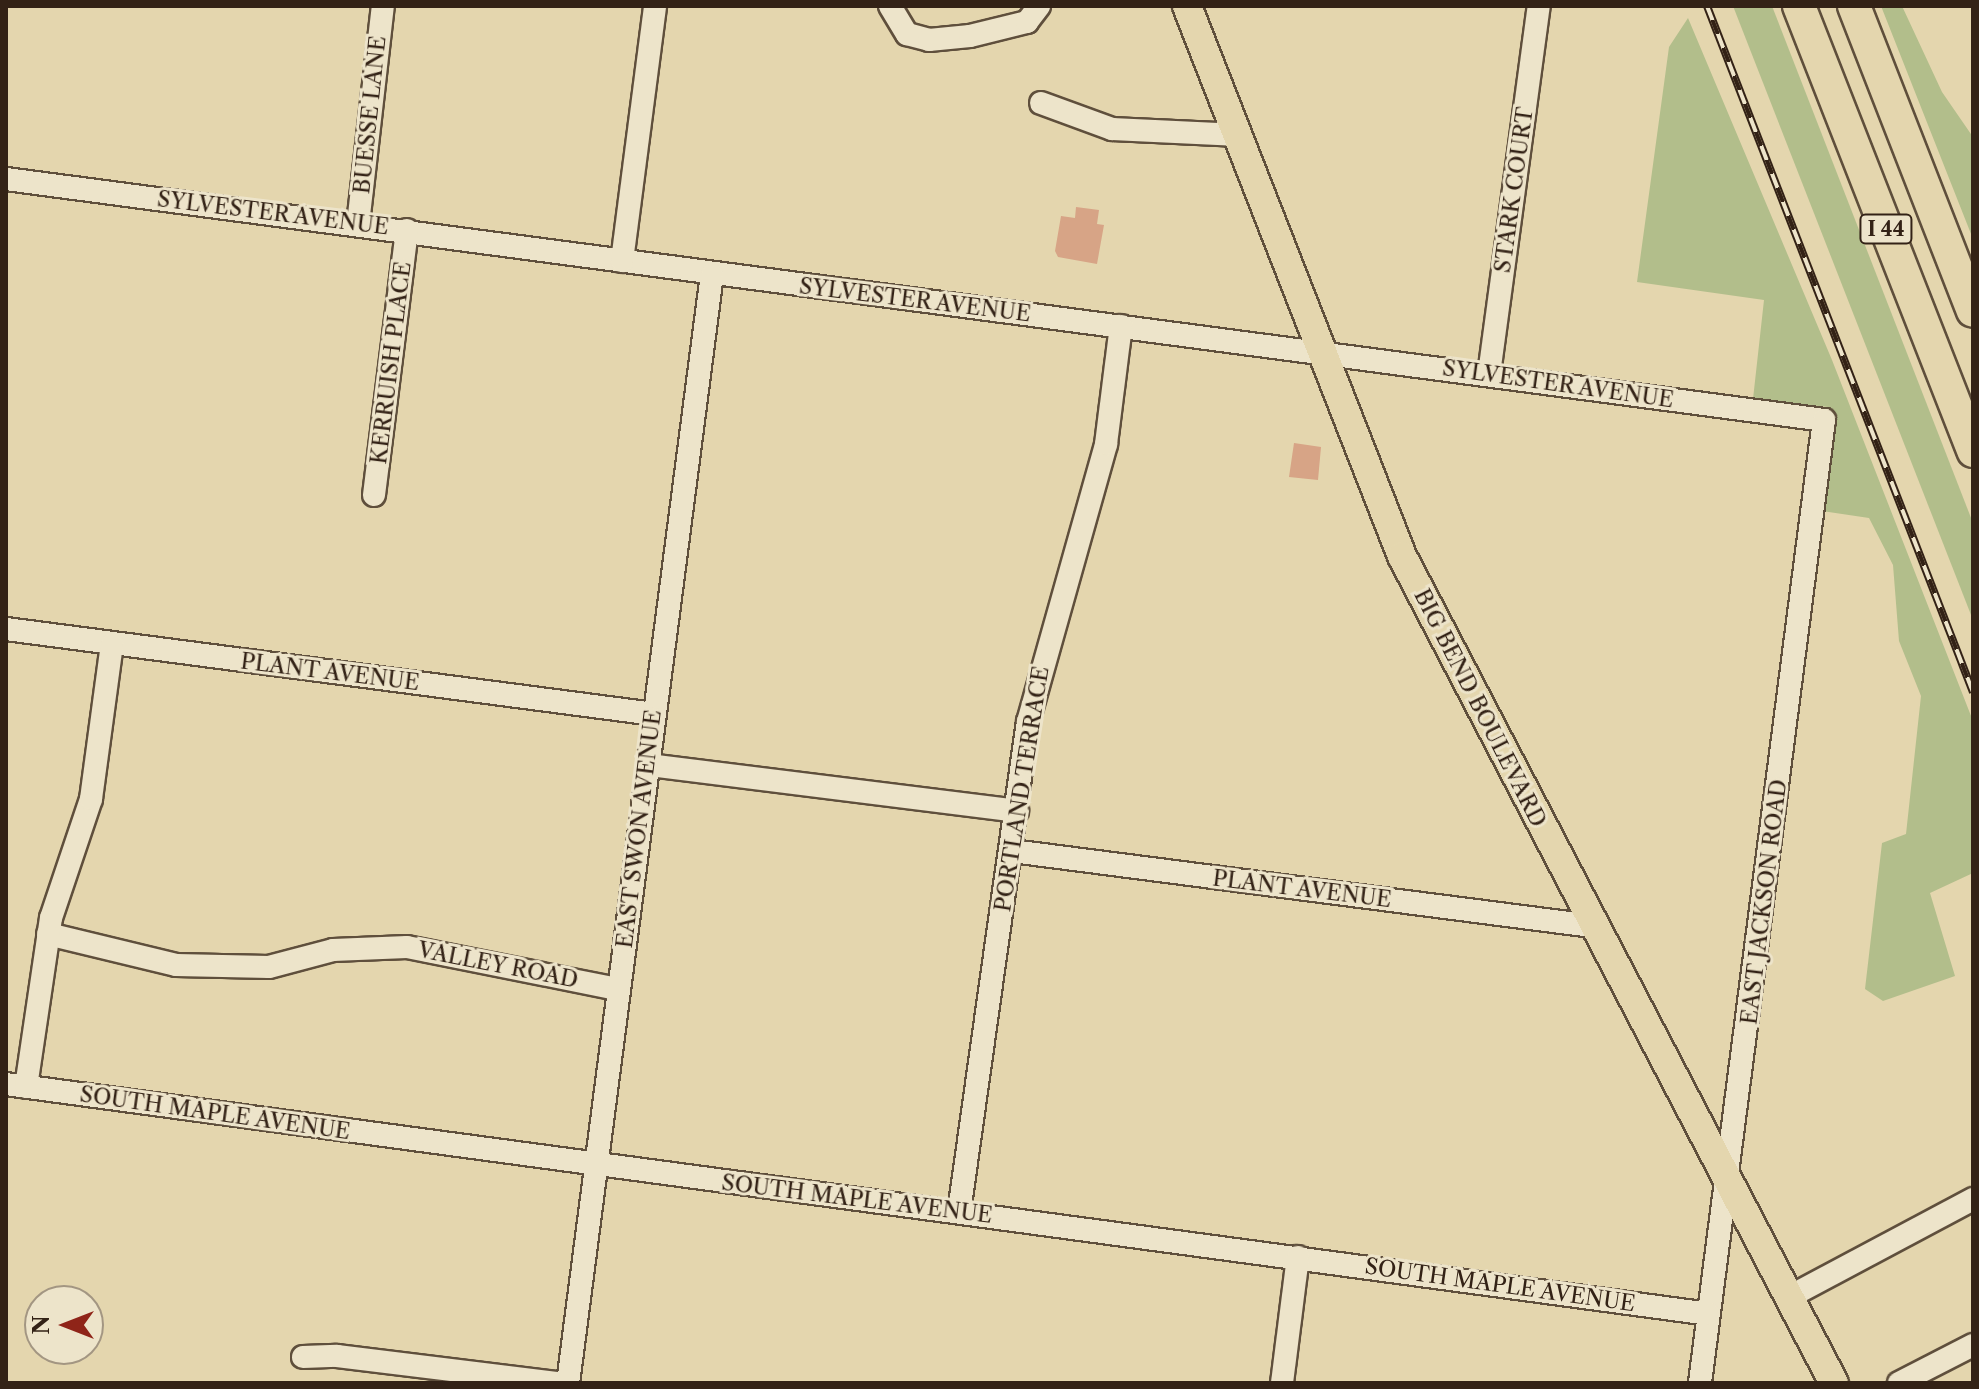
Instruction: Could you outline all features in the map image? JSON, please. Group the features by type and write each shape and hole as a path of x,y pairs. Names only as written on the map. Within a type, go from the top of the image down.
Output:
{"highway":[{"name":"I 44","path":"1799,6 1973,451"},
{"name":"I 44","path":"1854,6 1973,311"}],"main road":[{"name":"BIG BEND BOULEVARD","path":"1187,6 1402,556 1592,926 1834,1383"}],"street":[{"name":"BUESSE LANE","path":"358,224 383,6"},
{"path":"622,261 655,6"},
{"path":"890,6 907,34 929,40 970,36 1027,22 1039,6"},
{"name":"STARK COURT","path":"1489,374 1539,6"},
{"path":"1041,103 1112,129 1239,135"},
{"name":"SYLVESTER AVENUE","path":"6,179 1824,420"},
{"name":"KERRUISH PLACE","path":"374,495 407,230"},
{"name":"EAST SWON AVENUE","path":"568,1383 712,275"},
{"name":"PORTLAND TERRACE","path":"959,1212 1041,661 1106,444 1121,326"},
{"name":"EAST JACKSON ROAD","path":"1700,1383 1729,1185 1824,420"},
{"name":"PLANT AVENUE","path":"6,629 654,714"},
{"path":"16,1085 48,934 91,799 112,644"},
{"path":"649,765 1017,811"},
{"name":"PLANT AVENUE","path":"1012,851 1592,926"},
{"name":"VALLEY ROAD","path":"48,934 176,965 269,967 333,950 407,947 618,989"},
{"name":"SOUTH MAPLE AVENUE","path":"16,1085 595,1166 1709,1314"},
{"path":"1787,1298 1973,1199"},
{"path":"1282,1383 1298,1257"},
{"path":"1899,1383 1973,1345"},
{"path":"303,1357 353,1358 558,1383"}],"green space":[{"path":"1733,6 1772,6 1973,523 1973,620"},
{"path":"1881,6 1902,6 1942,92 1973,137 1973,239"},
{"path":"1688,18 1832,360 1973,721 1973,873 1930,893 1955,976 1883,1001 1865,989 1882,843 1906,834 1921,696 1899,641 1893,565 1869,518 1822,511 1832,413 1828,407 1753,399 1764,300 1637,282 1669,47"}],"building":[{"path":"1076,207 1099,210 1097,224 1104,225 1097,264 1058,257 1055,251 1061,216 1075,218"},
{"path":"1294,443 1321,447 1318,480 1289,477"}],"railway":[{"path":"1707,6 1973,692"}]}
